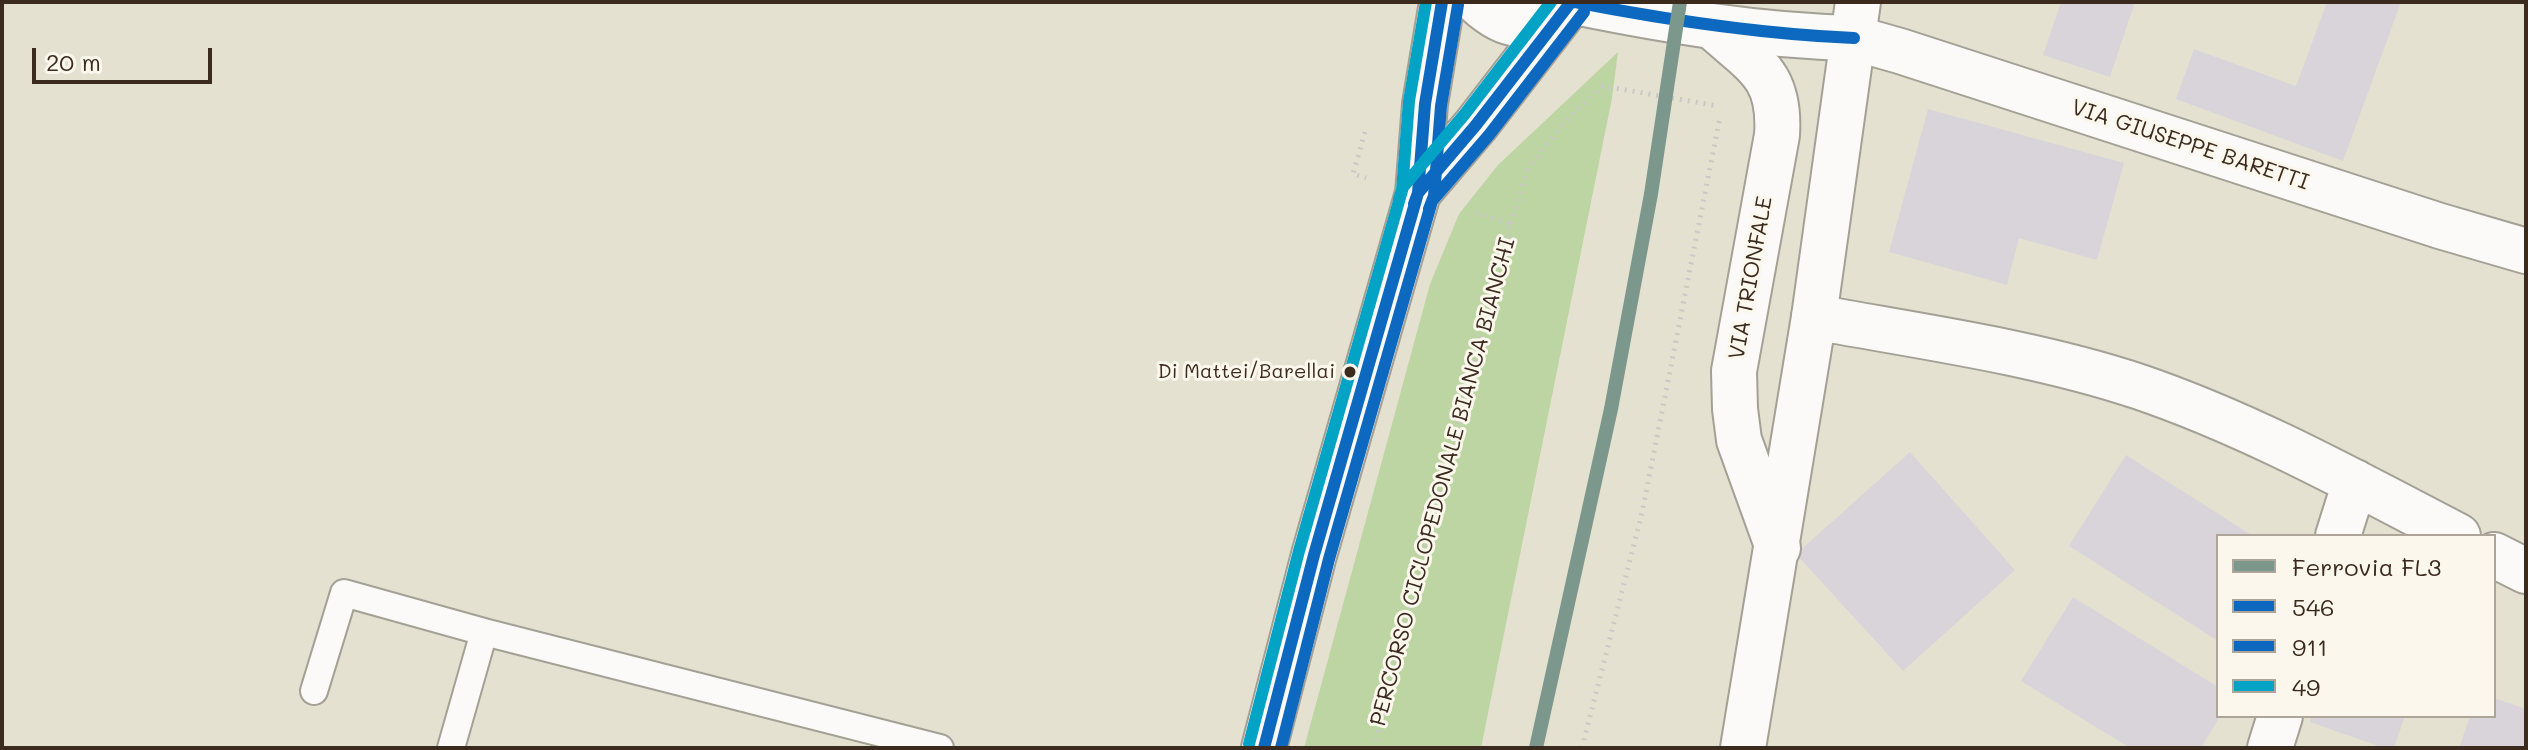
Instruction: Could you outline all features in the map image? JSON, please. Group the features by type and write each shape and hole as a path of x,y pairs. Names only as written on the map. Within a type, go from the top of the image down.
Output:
{"street":[{"path":"1438,200 1425,104 1442,2"},
{"path":"1477,2 1500,19 1523,26 1536,24 1570,5 1714,28 1820,38 1856,20"},
{"path":"1264,748 1314,555 1438,200 1476,125 1570,5"},
{"name":"VIA TRIONFALE","path":"1743,748 1814,317 1856,20"},
{"name":"VIA GIUSEPPE BARETTI","path":"1856,20 1900,51 2526,251"},
{"name":"VIA TRIONFALE","path":"1714,28 1758,68 1769,82 1778,109 1777,135 1734,371 1739,440 1778,548"},
{"path":"1814,317 2046,360 2139,387 2239,425 2454,534"},
{"path":"2339,534 2355,482"},
{"path":"2496,556 2526,571"},
{"path":"2270,748 2279,718"}],"lane":[{"path":"314,691 344,593 484,632 940,748"},
{"path":"451,748 484,632"}],"path":[{"path":"1511,224 1528,168 1568,118 1603,86 1722,107 1642,513 1582,748"},
{"name":"PERCORSO CICLOPEDONALE BIANCA BIANCHI","path":"1374,748 1511,224 1438,200"}],"green space":[{"path":"1618,52 1612,98 1481,748 1304,748 1430,284 1459,214 1498,165"}],"building":[{"path":"2061,2 2135,2 2110,77 2043,55"},
{"path":"2327,2 2401,2 2343,161 2176,99 2194,49 2296,86"},
{"path":"1928,109 2124,163 2097,260 2019,238 2007,285 1889,252"},
{"path":"1910,452 2015,570 1903,671 1796,554"},
{"path":"2126,455 2250,534 2216,534 2216,640 2069,546"},
{"path":"2073,597 2216,686 2216,718 2219,718 2201,748 2130,748 2021,681"},
{"path":"2496,699 2526,709 2526,748 2459,748 2469,718 2496,718"},
{"path":"2311,718 2404,718 2394,748 2384,748 2310,722"}],"rail line":[{"name":"FL3","path":"1536,748 1611,409 1651,194 1680,2"}],"transit line":[{"name":"49","path":"1399,199 1409,101 1426,2"},
{"name":"546","path":"1414,204 1418,193 1425,104 1442,2"},
{"name":"49","path":"1249,744 1299,551 1403,187 1464,115 1551,2"},
{"name":"546","path":"1264,748 1314,555 1418,193 1476,125 1571,2"},
{"name":"546","path":"1575,2 1714,25 1854,38"},
{"name":"911","path":"1429,209 1434,196 1441,106 1458,5"},
{"name":"911","path":"1281,748 1329,559 1432,201 1489,135 1584,12"}],"place":[{"name":"Di Mattei/Barellai","path":"1350,372"}]}
